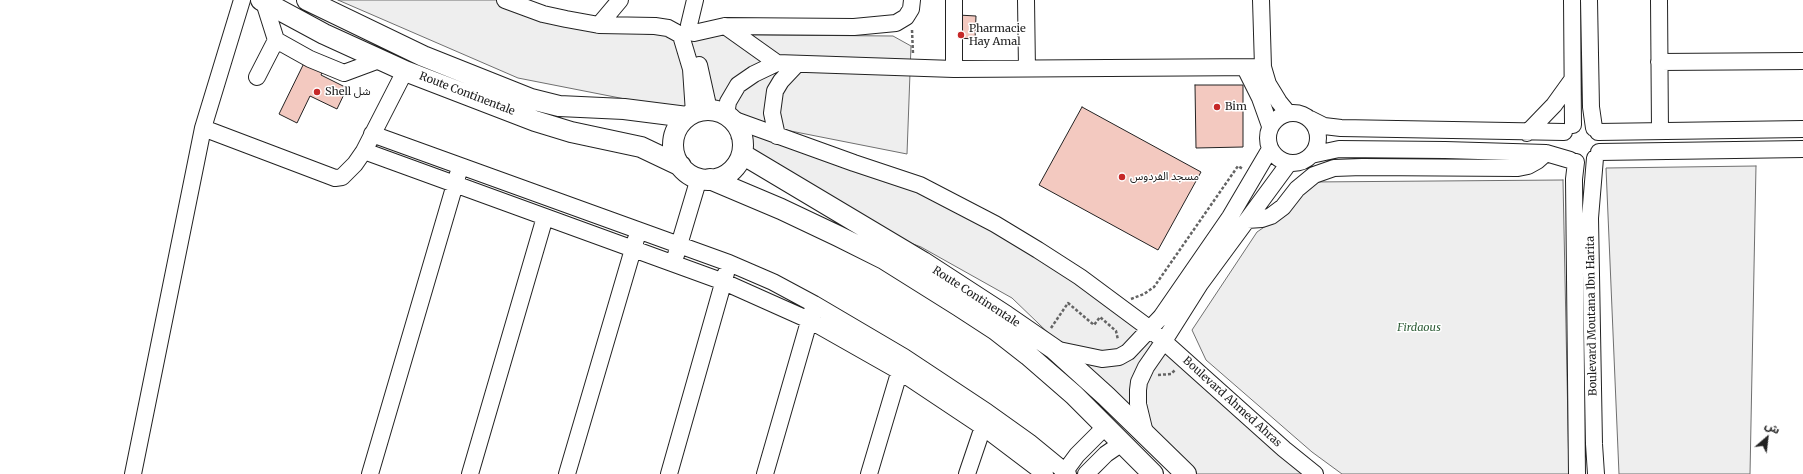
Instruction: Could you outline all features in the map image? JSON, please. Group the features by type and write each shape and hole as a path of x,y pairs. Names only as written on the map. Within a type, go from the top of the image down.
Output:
{"main road":[{"name":"Route Continentale","path":"307,0 423,56 531,99 559,106 710,115"},
{"name":"Route Continentale","path":"262,1 324,34 405,71 571,132 641,147 681,166"},
{"path":"710,115 742,135 742,154 737,164 730,172 720,177 704,179 689,174 681,166 676,157 674,146 677,130 710,115"},
{"name":"Route Continentale","path":"742,154 923,262 1006,316 1048,346 1086,378 1186,474"},
{"name":"Route Continentale","path":"704,179 781,209 884,259 996,330 1028,355 1108,428 1153,474"}],"street":[{"path":"133,474 203,128 242,0"},
{"path":"506,0 524,3 543,14 599,25 655,26 668,28 687,34 725,26 854,27 883,24 902,20 911,5"},
{"path":"599,25 620,0"},
{"path":"695,0 687,34 700,67 710,115 728,102 738,85 754,74 777,63 954,70 1262,67"},
{"path":"954,0 954,70"},
{"path":"1026,0 1027,69"},
{"path":"1261,0 1262,67 1268,84 1288,113"},
{"path":"1572,0 1572,80 1569,129 1562,138 1562,149 1573,161"},
{"path":"1589,0 1591,107 1596,130 1601,138 1597,155"},
{"path":"1659,0 1660,131"},
{"path":"262,1 276,40 310,59 344,73 379,60"},
{"path":"725,26 777,63"},
{"path":"257,77 276,40"},
{"path":"1659,62 1803,61"},
{"path":"777,136 772,113 774,96 781,81 797,64"},
{"path":"1245,68 1260,98 1270,126"},
{"path":"203,128 335,178 342,177 355,164 364,151 405,71"},
{"path":"1527,133 1554,105 1572,80"},
{"path":"1310,119 1317,133 1318,141 1311,155 1305,160 1289,162 1282,160 1270,150 1267,134 1270,126 1281,115 1288,113 1304,115 1324,126 1341,128 1527,133 1569,129 1584,123 1596,130 1660,131 1803,129"},
{"name":"Boulevard Ahmed Ahras","path":"710,115 907,180 940,194 1038,250 1080,277 1150,329 1315,474"},
{"path":"372,134 729,263 773,282 814,304 901,364 985,419 1029,442 1065,473 1077,455 1091,440 1102,430 1108,428"},
{"path":"1311,155 1339,148 1546,153 1573,161 1589,161 1597,155 1803,149"},
{"path":"1048,346 1094,358 1119,357 1128,352 1161,317 1195,268 1255,176 1270,150"},
{"path":"364,151 724,282 810,320 901,364"},
{"path":"1247,220 1262,219 1271,216 1283,207 1297,189 1314,175 1334,168 1518,168 1533,164 1546,153"},
{"name":"Boulevard Moutana Ibn Harita","path":"1596,474 1594,444 1590,218 1597,155"},
{"name":"Boulevard Moutana Ibn Harita","path":"1573,161 1577,474"},
{"path":"1144,433 1138,404 1139,382 1146,367 1200,284 1289,162"},
{"path":"370,474 460,166"},
{"path":"673,264 704,179"},
{"path":"470,474 545,217"},
{"path":"567,474 638,231"},
{"path":"669,474 729,263"},
{"path":"765,474 814,304"},
{"path":"869,474 901,364"},
{"path":"967,474 985,419"},
{"path":"985,419 1045,474"},
{"path":"1086,474 1106,454 1122,443"}],"path":[{"path":"911,5 914,69"},
{"path":"1108,324 1132,298 1149,290 1162,278 1238,166 1255,176"},
{"path":"1048,346 1068,303 1094,325 1100,317 1116,331 1119,339 1117,344"}],"green space":[{"path":"338,0 501,0 576,26 648,34 893,36 911,46 907,154 740,121 793,140 1035,241 1315,474 1189,474 1065,349 1012,298 921,247 900,239 731,139 732,132 727,119 518,78"},
{"path":"1756,166 1750,474 1619,474 1606,168"},
{"name":"Firdaous","path":"1563,180 1569,474 1342,474 1312,452 1206,360 1192,330 1257,232 1279,217 1310,182"}],"building":[{"path":"958,15 976,16 975,39 957,38"},
{"name":"Shell شل","path":"306,59 324,68 321,75 347,88 337,109 310,96 297,123 279,114"},
{"path":"1195,85 1243,85 1243,147 1196,148"},
{"path":"1082,107 1201,172 1158,250 1039,185"}],"place":[{"name":"Pharmacie Hay Amal","path":"961,35"},
{"name":"Shell شل","path":"317,92"},
{"name":"Bim","path":"1217,107"},
{"name":"مسجد الفردوس","path":"1122,177"}]}
